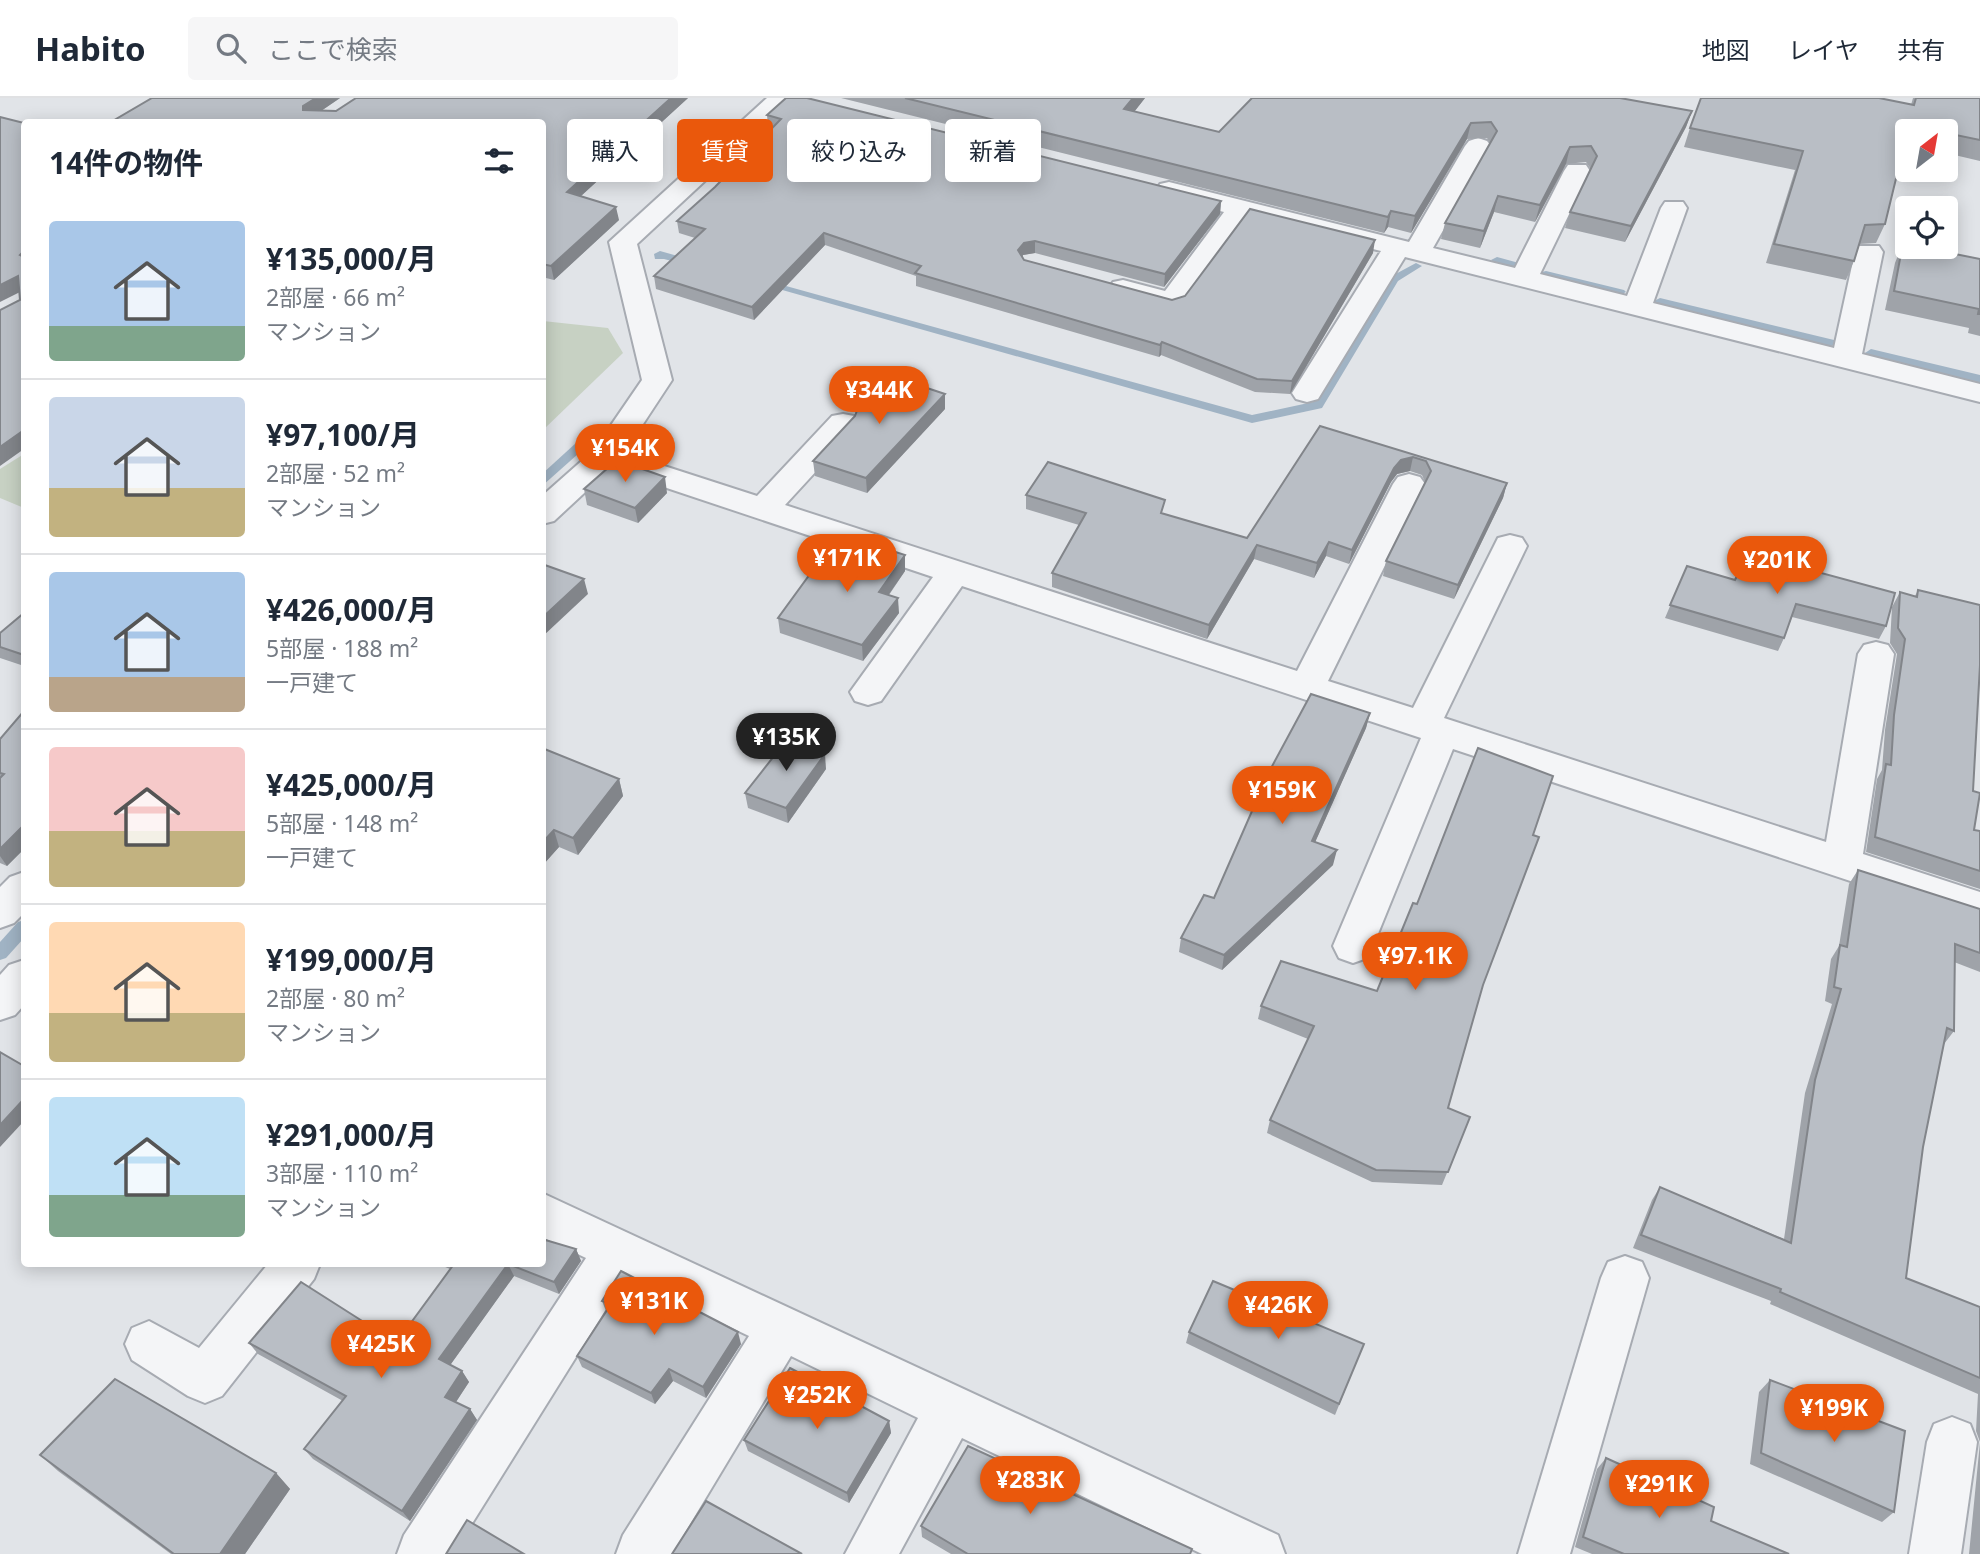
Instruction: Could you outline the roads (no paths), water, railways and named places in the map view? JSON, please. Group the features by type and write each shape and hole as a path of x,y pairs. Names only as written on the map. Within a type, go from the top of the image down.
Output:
{"street":[{"path":"546,510 605,457 657,380 623,242 782,98"},
{"path":"1307,393 1478,146"},
{"path":"1524,279 1577,171"},
{"path":"1147,185 1980,393"},
{"path":"1097,281 1172,301 1241,208"},
{"path":"1637,307 1674,208"},
{"path":"1846,359 1869,252"},
{"path":"763,509 843,423"},
{"path":"605,457 1980,908"},
{"path":"1307,687 1409,484"},
{"path":"1353,946 1433,729 1510,546"},
{"path":"868,692 954,572"},
{"path":"1842,863 1875,654"},
{"path":"0,912 21,891"},
{"path":"0,1003 21,980"},
{"path":"546,1216 1259,1554"},
{"path":"423,1554 617,1250"},
{"path":"149,1344 205,1379 295,1267"},
{"path":"1544,1554 1625,1278"},
{"path":"642,1554 781,1328"},
{"path":"872,1554 951,1408"},
{"path":"1935,1554 1952,1442"}],"waterway":[{"path":"659,257 660,254 695,264"},
{"path":"1497,260 1515,265"},
{"path":"764,283 1252,419 1318,405 1394,279 1416,266"},
{"path":"1546,274 1620,292"},
{"path":"1660,301 1830,343"},
{"path":"1871,353 1980,379"},
{"path":"546,478 592,435"},
{"path":"0,953 21,930"}]}
